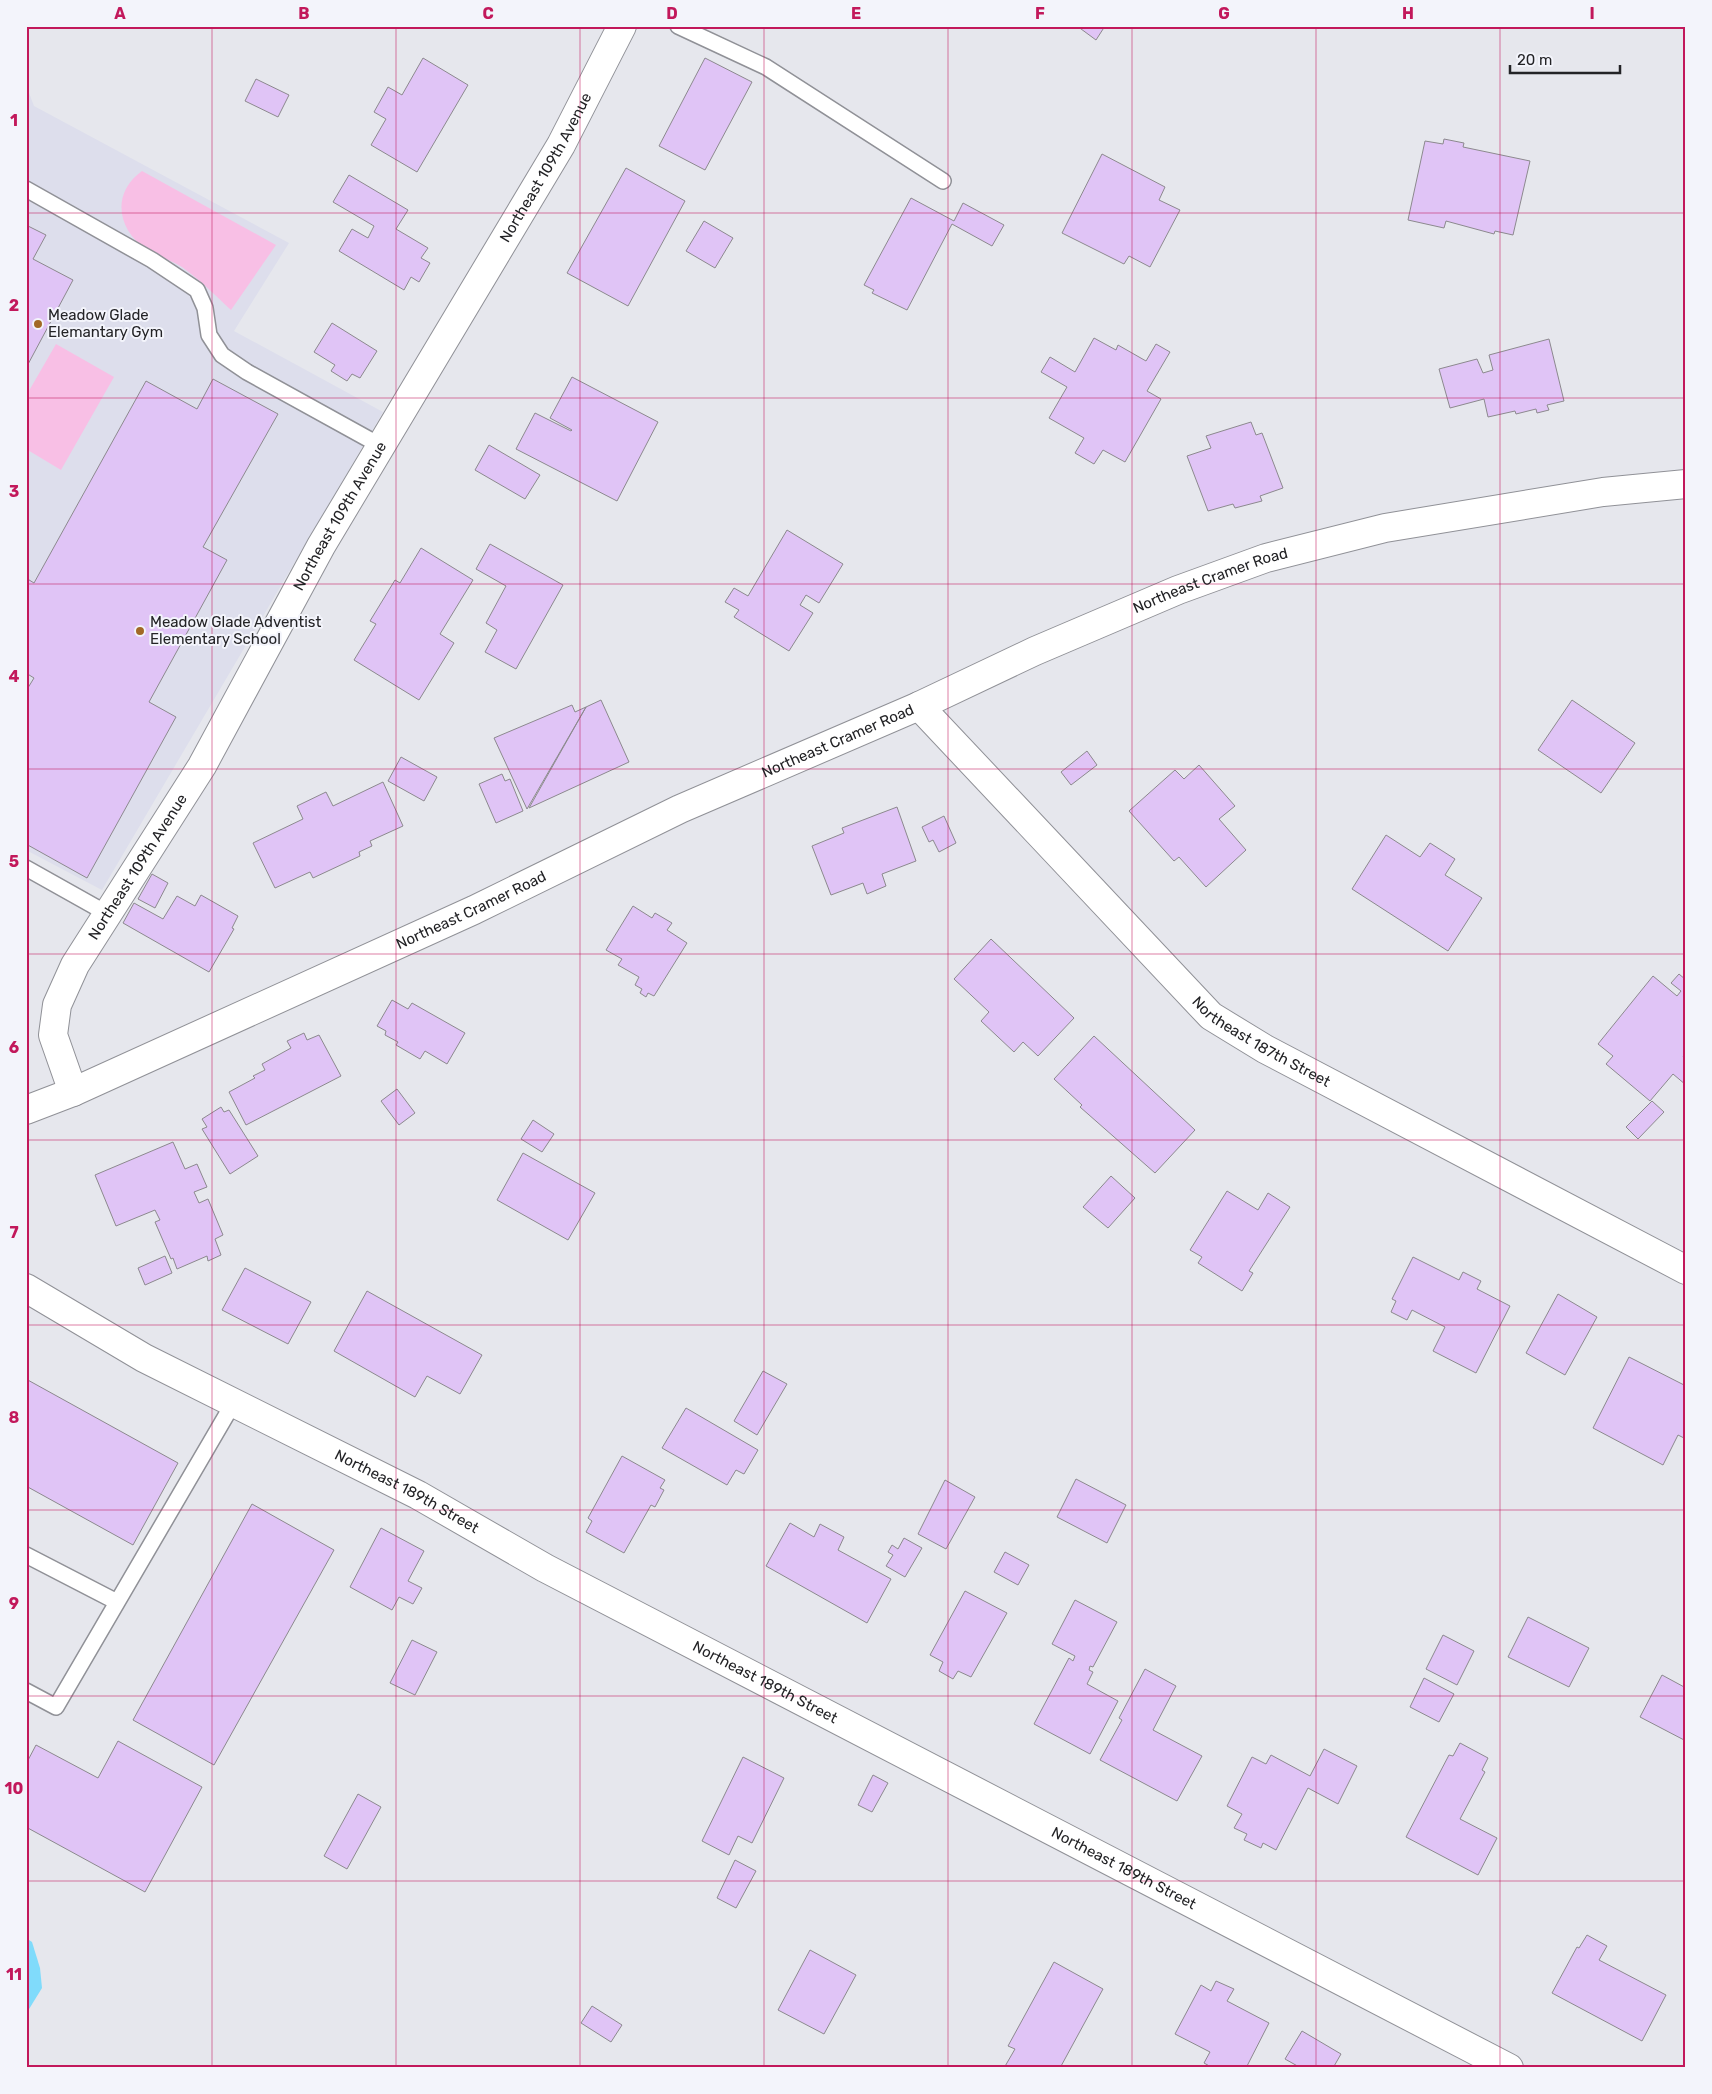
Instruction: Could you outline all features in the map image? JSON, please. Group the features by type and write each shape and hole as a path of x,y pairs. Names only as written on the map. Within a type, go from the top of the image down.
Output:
{"street":[{"name":"Northeast 109th Avenue","path":"73,1092 54,1035 57,1005 75,966 202,766 321,546 560,145 622,26"},
{"name":"Northeast Cramer Road","path":"26,1110 73,1092 474,910 680,809 919,706 1178,590 1266,558 1386,528 1603,492 1686,484"},
{"name":"Northeast 187th Street","path":"919,706 1211,1016 1265,1049 1686,1270"},
{"name":"Northeast 189th Street","path":"26,1288 144,1358 418,1495 545,1568 1509,2068"}],"lane":[{"path":"678,26 766,67 943,181"},
{"path":"26,189 152,260 197,290 205,308 210,335 222,355 247,372 381,446"},
{"path":"26,868 108,914"},
{"path":"26,1691 56,1707 234,1402"},
{"path":"26,1555 117,1602"}],"shaded area":[{"name":"Meadow Glade Adventist Elementary School","path":"26,85 34,106 289,243 234,331 383,412 102,890 26,850"},
{"path":"142,171 276,245 231,310 189,272 147,250 129,232 124,222 122,200 125,190"},
{"path":"56,344 114,377 61,470 26,449 26,396"}],"water":[{"path":"26,1938 32,1942 40,1968 42,1988 26,2014"}],"building":[{"path":"1077,26 1105,26 1096,40"},
{"path":"423,58 468,85 417,172 371,145 386,119 374,112 388,87 402,95"},
{"path":"705,58 752,82 705,170 659,146"},
{"path":"256,79 289,95 278,117 245,101"},
{"path":"1444,139 1464,143 1463,147 1530,161 1513,235 1495,231 1494,234 1446,221 1444,228 1408,220 1425,141 1443,144"},
{"path":"1102,154 1165,187 1159,200 1180,210 1150,267 1129,256 1124,264 1062,233"},
{"path":"626,168 685,201 628,306 567,273"},
{"path":"349,175 408,210 396,229 428,248 421,258 430,263 419,282 411,277 404,290 339,251 352,229 368,238 374,226 333,202"},
{"path":"911,198 954,221 963,203 1004,225 992,246 952,224 907,310 872,293 874,290 864,285"},
{"path":"704,221 733,238 715,268 686,251"},
{"name":"Meadow Glade Elemantary Gym","path":"26,225 46,235 33,259 73,280 26,368"},
{"path":"332,323 377,351 360,378 352,374 347,381 331,371 335,365 314,352"},
{"path":"1094,338 1116,350 1118,345 1146,361 1156,344 1170,352 1147,391 1161,399 1125,462 1103,450 1094,464 1075,453 1084,438 1049,418 1067,387 1041,372 1050,357 1075,372"},
{"path":"1549,339 1564,401 1547,405 1549,410 1537,413 1536,409 1516,414 1515,411 1488,417 1484,399 1450,408 1439,369 1477,359 1483,373 1493,370 1489,355"},
{"path":"572,377 658,422 617,501 516,449 535,413 572,430 550,418"},
{"name":"Meadow Glade Adventist Elementary School","path":"213,379 278,414 203,547 227,560 149,702 176,717 87,878 26,844 26,691 34,678 26,673 26,578 34,583 146,381 197,409"},
{"path":"1251,422 1256,435 1262,433 1283,488 1260,496 1262,501 1235,508 1233,504 1208,511 1187,456 1211,448 1206,436"},
{"path":"489,445 540,475 525,499 475,470"},
{"path":"787,530 843,564 819,603 806,595 800,605 813,613 789,651 734,617 739,610 725,602 734,588 748,596"},
{"path":"490,544 563,585 516,669 485,652 497,630 486,623 506,586 476,569"},
{"path":"421,548 473,580 440,634 454,643 419,700 354,660 376,624 370,621 395,580 400,583"},
{"path":"601,700 629,762 529,808 586,707"},
{"path":"1572,700 1635,743 1601,793 1538,750"},
{"path":"572,705 575,712 586,707 527,809 494,738"},
{"path":"1087,751 1097,765 1071,785 1061,772"},
{"path":"401,757 437,777 424,801 388,781"},
{"path":"1199,765 1235,806 1219,819 1246,850 1206,887 1179,857 1174,861 1129,811 1175,770 1184,779"},
{"path":"502,774 505,781 510,779 523,811 496,823 479,784"},
{"path":"383,782 403,826 370,841 372,846 359,852 360,856 313,878 310,872 275,888 253,843 303,819 297,806 326,792 333,806"},
{"path":"897,807 916,861 882,874 886,886 867,894 863,883 831,895 812,846 844,833 842,828"},
{"path":"944,816 956,843 939,852 933,840 929,842 922,827"},
{"path":"1386,835 1420,857 1430,843 1455,859 1445,875 1482,898 1448,951 1352,889"},
{"path":"152,874 168,883 155,908 138,899"},
{"path":"201,895 238,916 232,928 234,929 209,972 123,923 134,903 163,919 177,896 195,906"},
{"path":"633,906 652,918 655,913 672,923 667,930 687,943 654,996 648,993 646,997 640,993 642,989 635,985 639,977 618,965 622,959 606,950"},
{"path":"991,939 1074,1018 1038,1056 1023,1042 1014,1052 981,1021 989,1012 954,979"},
{"path":"1679,974 1686,980 1686,1053 1683,1057 1686,1060 1686,1085 1673,1074 1650,1101 1606,1064 1613,1056 1598,1044 1653,976 1677,996 1681,991 1671,983"},
{"path":"392,1000 408,1009 412,1003 465,1033 447,1064 425,1051 420,1059 396,1045 398,1042 385,1035 386,1031 377,1026"},
{"path":"304,1033 307,1040 319,1035 341,1076 246,1125 229,1092 255,1078 253,1076 265,1070 262,1064 291,1048 287,1041"},
{"path":"1094,1036 1195,1130 1155,1173 1080,1107 1082,1105 1054,1079"},
{"path":"397,1089 415,1113 399,1125 381,1101"},
{"path":"1652,1101 1664,1112 1638,1139 1626,1127"},
{"path":"221,1107 224,1112 229,1110 258,1156 230,1174 202,1129 207,1127 202,1119"},
{"path":"533,1120 554,1134 542,1152 521,1139"},
{"path":"173,1142 185,1169 197,1164 207,1187 194,1192 199,1203 208,1199 223,1235 215,1239 221,1255 208,1261 207,1256 177,1269 155,1222 160,1220 155,1210 116,1226 95,1175"},
{"path":"523,1153 595,1193 568,1240 497,1200"},
{"path":"1111,1176 1135,1198 1108,1228 1083,1207"},
{"path":"1227,1191 1258,1210 1268,1193 1290,1207 1249,1271 1253,1273 1242,1291 1198,1263 1202,1257 1190,1250"},
{"path":"165,1256 172,1273 145,1285 138,1268"},
{"path":"1413,1257 1459,1280 1463,1272 1481,1281 1477,1289 1510,1306 1476,1373 1433,1351 1445,1327 1412,1310 1407,1320 1391,1312 1396,1301 1392,1299"},
{"path":"245,1268 311,1302 288,1344 222,1310"},
{"path":"367,1291 482,1355 460,1394 427,1376 415,1397 334,1351"},
{"path":"1558,1294 1597,1317 1565,1375 1526,1353"},
{"path":"1629,1357 1686,1386 1686,1439 1678,1435 1663,1465 1593,1428"},
{"path":"763,1371 787,1384 757,1435 734,1421"},
{"path":"26,1379 178,1463 133,1545 26,1486"},
{"path":"686,1408 758,1450 744,1474 736,1470 727,1485 662,1448"},
{"path":"622,1456 665,1480 660,1488 664,1490 655,1507 651,1505 624,1553 586,1532 592,1521 588,1518"},
{"path":"1076,1479 1126,1505 1107,1543 1057,1517"},
{"path":"945,1480 975,1497 946,1549 918,1534"},
{"path":"252,1504 334,1550 214,1765 133,1720"},
{"path":"790,1523 814,1537 820,1524 844,1537 838,1550 891,1579 867,1623 766,1566"},
{"path":"381,1528 424,1551 408,1581 422,1588 413,1604 399,1597 392,1610 350,1587"},
{"path":"904,1538 922,1548 905,1577 886,1566 893,1555 888,1552 892,1545 898,1549"},
{"path":"1005,1552 1029,1565 1018,1585 994,1572"},
{"path":"965,1591 1007,1613 971,1677 958,1671 953,1679 939,1671 943,1662 930,1655"},
{"path":"1075,1600 1117,1622 1093,1667 1090,1666 1089,1670 1093,1672 1087,1684 1118,1701 1090,1754 1034,1724 1069,1658 1073,1661 1075,1656 1052,1644"},
{"path":"1528,1617 1589,1648 1569,1687 1508,1657"},
{"path":"1443,1635 1474,1651 1457,1685 1426,1669"},
{"path":"412,1640 437,1652 415,1695 390,1683"},
{"path":"1145,1669 1176,1686 1153,1730 1202,1756 1177,1801 1100,1760 1122,1720 1119,1718"},
{"path":"1662,1675 1686,1688 1686,1741 1640,1717"},
{"path":"1424,1678 1454,1694 1439,1722 1410,1707"},
{"path":"118,1741 202,1787 145,1892 26,1827 26,1764 36,1745 98,1778"},
{"path":"1460,1743 1488,1758 1482,1770 1485,1772 1460,1819 1497,1838 1478,1875 1406,1837 1449,1755 1453,1756"},
{"path":"1324,1749 1357,1766 1338,1804 1308,1788 1276,1850 1263,1843 1261,1848 1244,1840 1247,1834 1234,1828 1242,1814 1227,1806 1252,1757 1266,1764 1271,1755 1310,1776"},
{"path":"743,1757 784,1778 752,1843 738,1836 729,1855 702,1841"},
{"path":"873,1775 888,1783 872,1812 858,1805"},
{"path":"358,1794 381,1807 347,1869 324,1856"},
{"path":"735,1860 756,1871 736,1908 717,1898"},
{"path":"1587,1935 1607,1946 1599,1960 1666,1995 1642,2041 1552,1993 1577,1947 1579,1948"},
{"path":"810,1950 856,1975 824,2034 778,2010"},
{"path":"1054,1962 1103,1989 1060,2068 1004,2068 1015,2049 1008,2046"},
{"path":"1216,1981 1234,1989 1227,2001 1269,2023 1246,2068 1213,2068 1204,2063 1210,2052 1175,2034 1201,1985 1211,1991"},
{"path":"592,2006 622,2025 611,2042 581,2023"},
{"path":"1302,2031 1341,2054 1333,2068 1301,2068 1285,2059"}],"place":[{"name":"Meadow Glade Elemantary Gym","path":"38,324"},
{"name":"Meadow Glade Adventist Elementary School","path":"140,631"}]}
